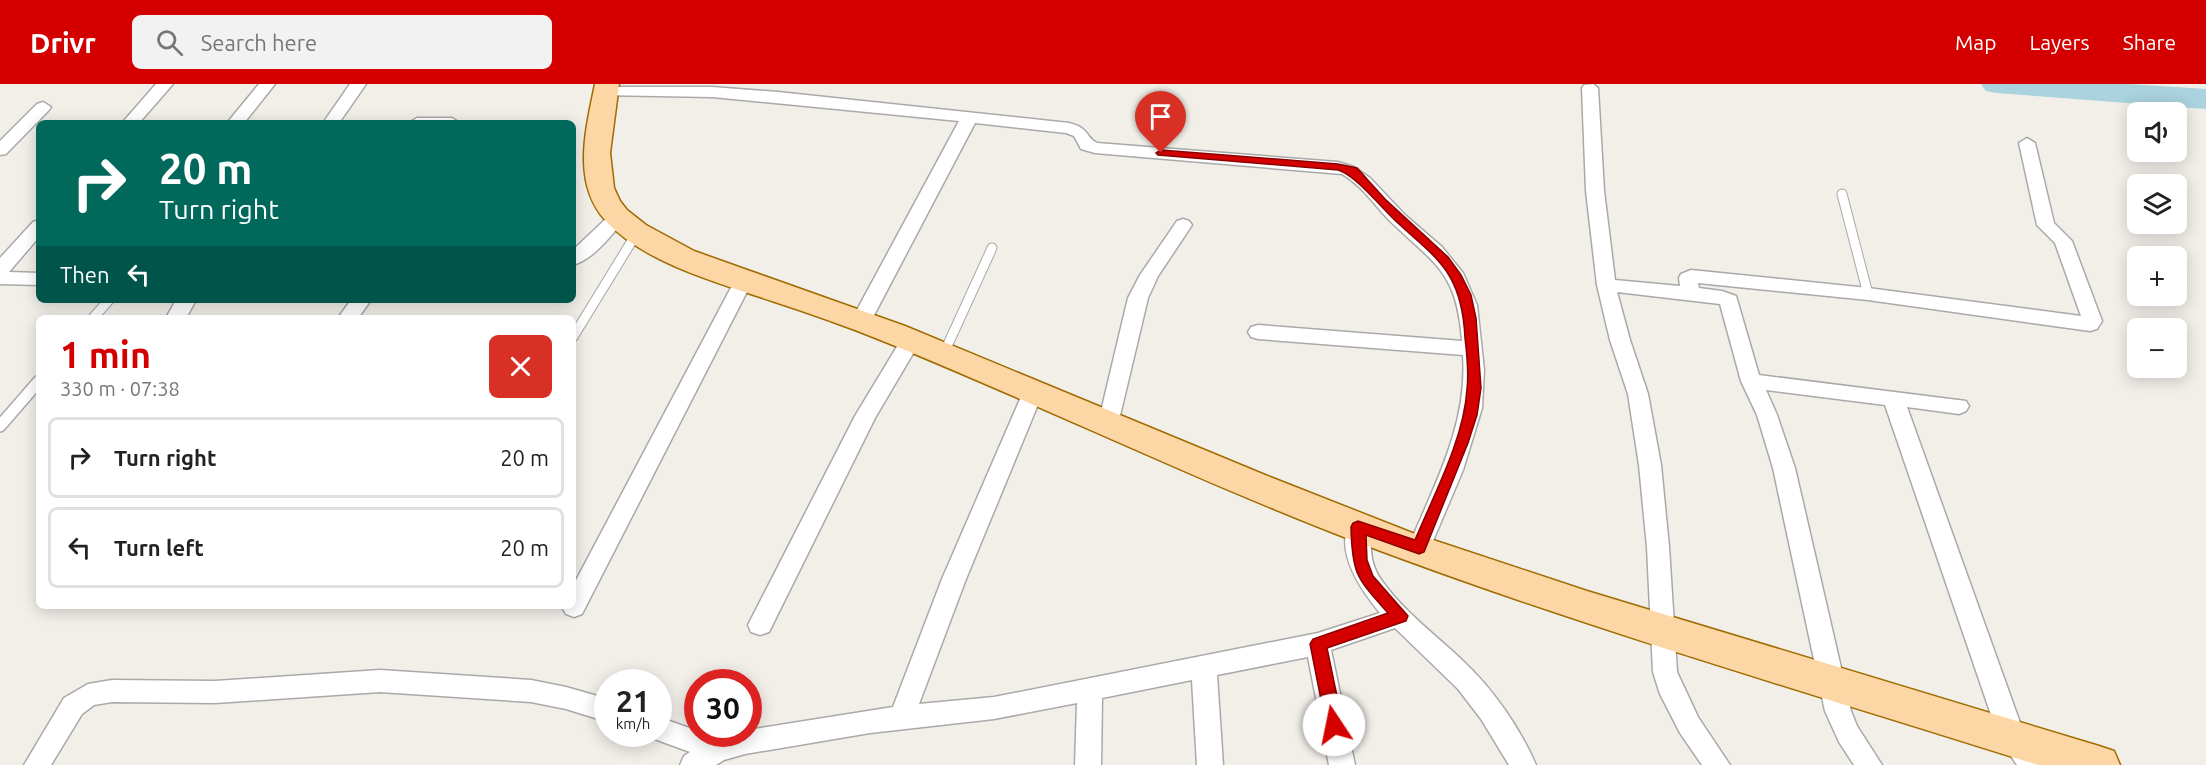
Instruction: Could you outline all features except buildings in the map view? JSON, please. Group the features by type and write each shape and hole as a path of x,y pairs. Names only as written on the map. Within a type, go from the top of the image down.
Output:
{"main road":[{"path":"606,88 597,165 598,184 603,200 628,224 674,252 944,353 1034,390 1108,424 1358,527 1570,601 2099,765"}],"street":[{"path":"133,120 165,84"},
{"path":"237,120 267,84"},
{"path":"333,120 358,84"},
{"path":"606,88 712,92 1069,128 1080,133 1087,145 1095,148 1338,167 1353,171 1381,202 1444,260 1455,275 1467,306 1473,349 1474,388 1470,415 1419,548"},
{"path":"1590,88 1595,191 1606,285 1620,340 1638,394 1650,465 1665,672 1673,694 1689,724 1717,765"},
{"path":"0,150 43,107"},
{"path":"861,321 969,118"},
{"path":"1691,294 1688,279 1691,276 1868,294 2090,324 2092,321 2063,241 2046,225 2026,144"},
{"path":"576,256 628,224"},
{"path":"1108,424 1138,298 1149,275 1183,225"},
{"path":"0,270 36,229"},
{"path":"0,278 36,279"},
{"path":"576,603 744,280"},
{"path":"1606,285 1722,297 1729,302 1752,381 1767,415 1784,468 1838,711 1848,734 1869,765"},
{"path":"1258,332 1473,349"},
{"path":"760,626 865,416 911,340"},
{"path":"1752,381 1959,406"},
{"path":"902,717 958,569 1034,390"},
{"path":"1893,398 2012,738 2033,765"},
{"path":"1358,527 1359,560 1367,580 1400,616 1467,681 1507,737 1523,765"},
{"path":"693,765 717,750 745,742 902,717 994,708 1318,644 1400,616"},
{"path":"1318,644 1342,765"},
{"path":"1204,666 1210,765"},
{"path":"37,765 73,706 88,695 112,691 215,692 380,681 531,691 594,707"},
{"path":"1088,765 1090,689"},
{"path":"672,734 717,750"}],"lane":[{"path":"1842,194 1868,294"},
{"path":"576,331 628,224"},
{"path":"944,353 992,248"},
{"path":"96,315 106,303"},
{"path":"0,426 36,384"}],"waterway":[{"path":"1997,84 2206,99"}],"route":[{"path":"1161,153 1338,167 1353,171 1392,213 1444,260 1455,275 1464,295 1470,318 1473,349 1474,388 1470,415 1419,548 1358,527 1359,560 1367,580 1400,616 1318,644 1334,725"}]}
